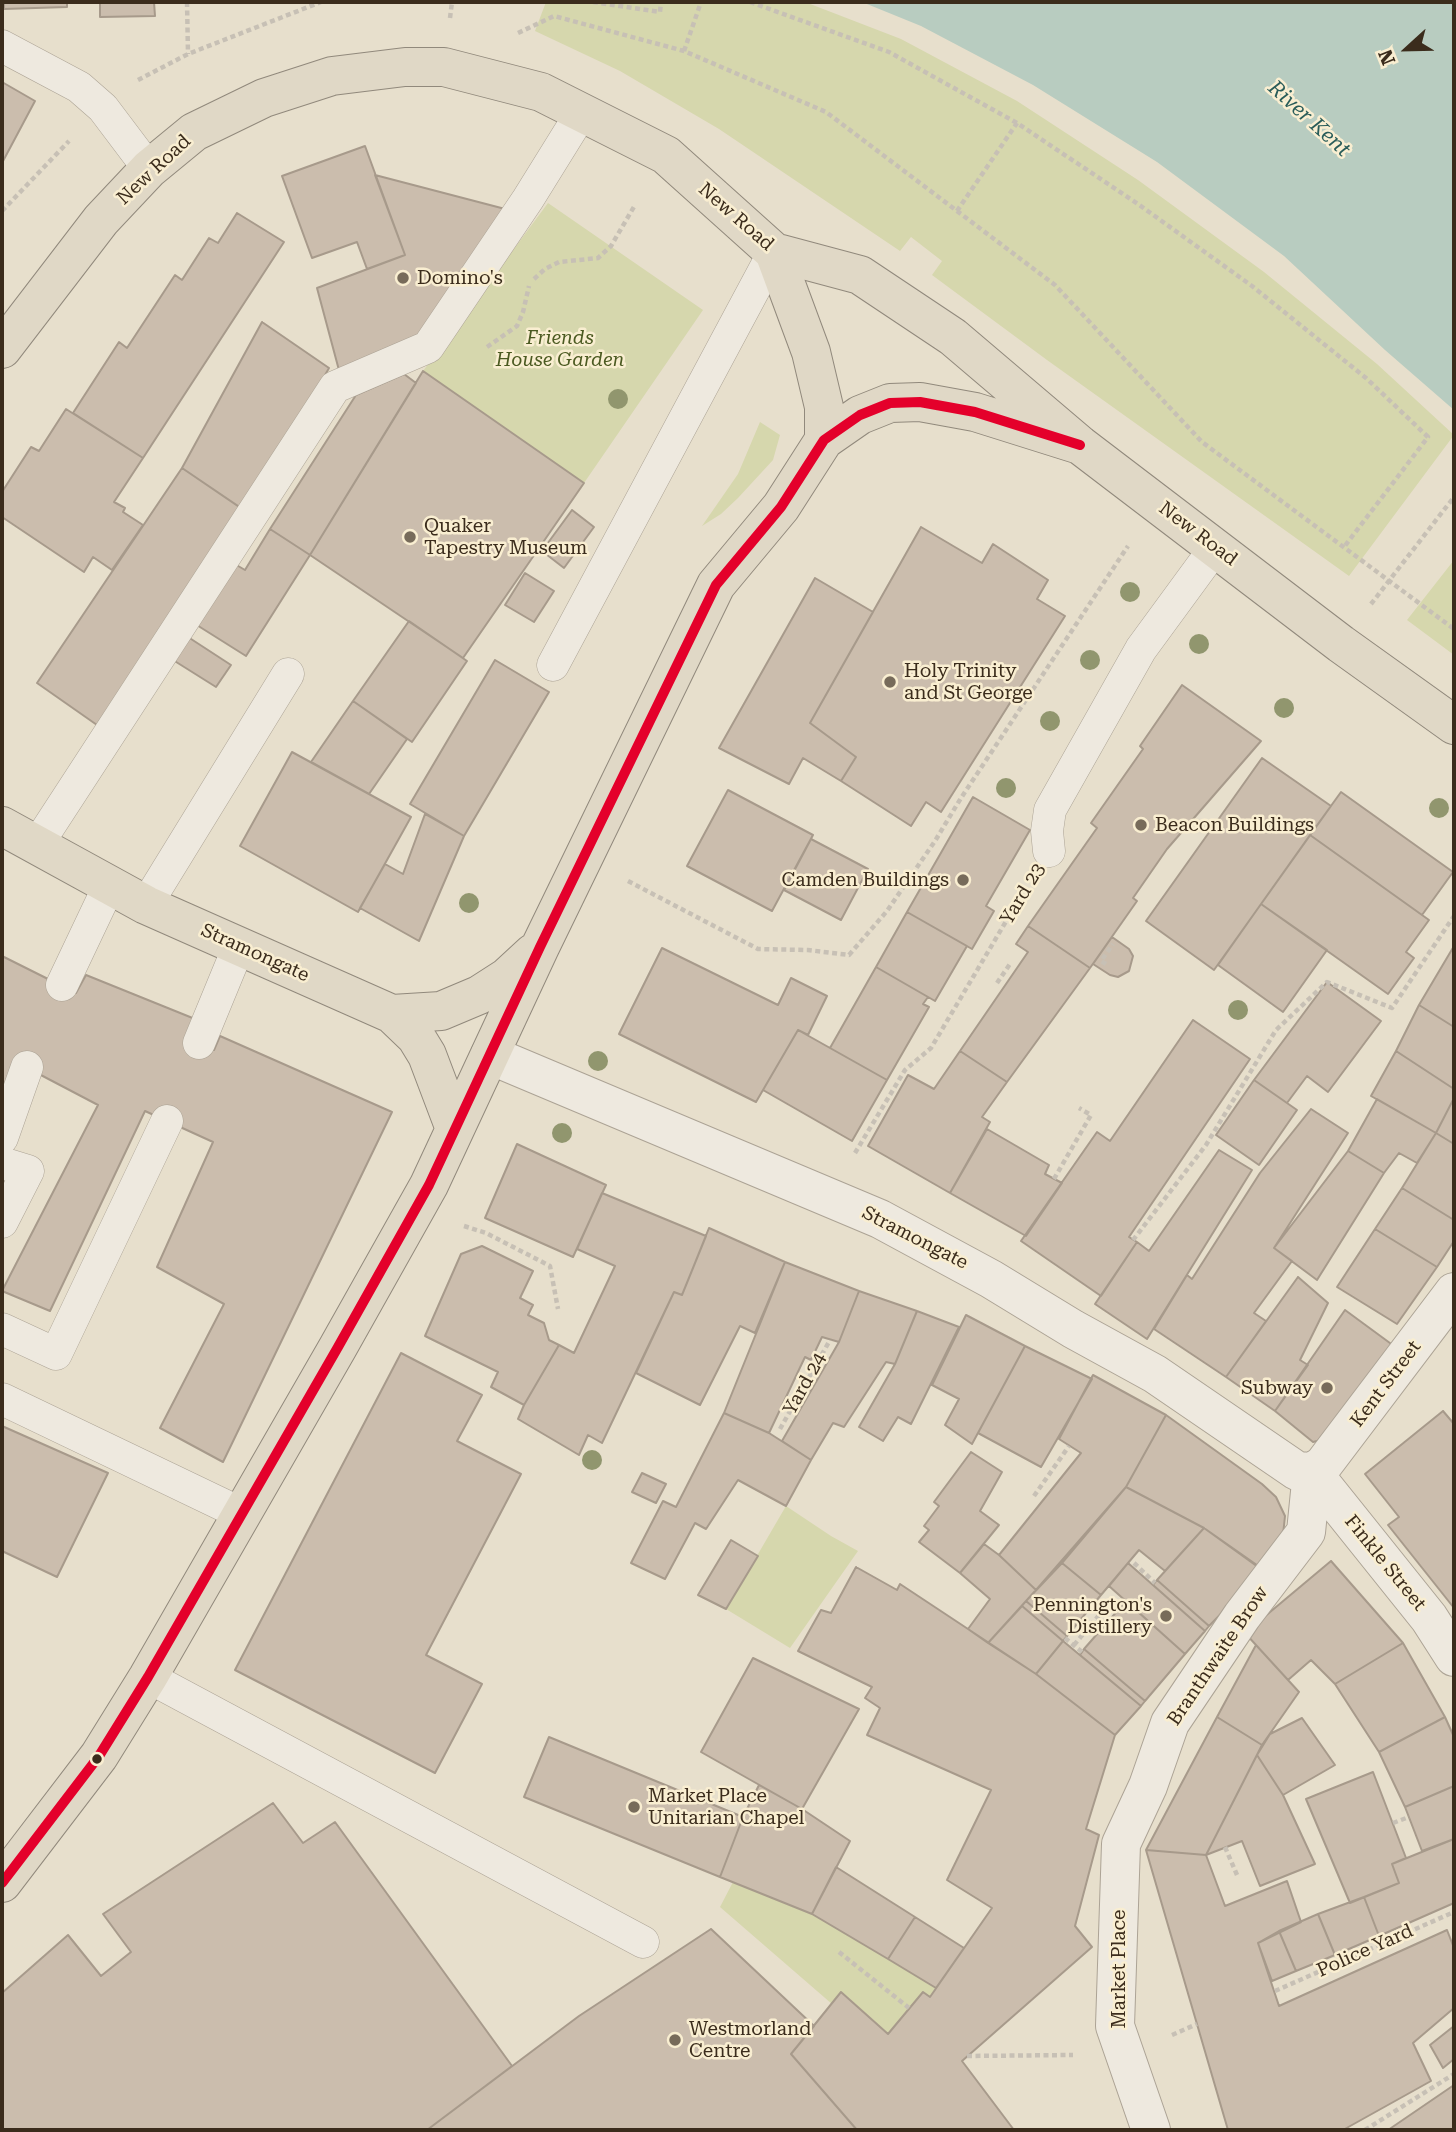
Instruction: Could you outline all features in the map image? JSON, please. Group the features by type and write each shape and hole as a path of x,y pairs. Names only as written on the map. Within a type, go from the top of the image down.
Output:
{"highway":[{"name":"New Road","path":"2,349 101,220 149,169 194,132 264,98 332,76 405,67 444,68 541,92 666,155 774,252 860,275 953,337 1080,445 1341,644 1454,725"},
{"path":"774,252 811,352 824,407 824,440"},
{"path":"2,1883 99,1756 242,1514 429,1185 540,947 716,585 780,508 824,440 860,415 890,403 919,402 975,412 1080,445"},
{"name":"Stramongate","path":"2,826 146,905 392,1014 416,1037 427,1055 455,1129"},
{"path":"392,1014 441,1011 479,995 507,977 540,947"}],"street":[{"name":"Stramongate","path":"490,1055 880,1219 991,1279 1155,1374 1297,1471 1312,1472"},
{"name":"Kent Street","path":"1312,1472 1323,1465 1339,1447 1454,1292"},
{"name":"Finkle Street","path":"1312,1472 1429,1618 1454,1657"},
{"name":"Branthwaite Brow","path":"1121,1844 1148,1786 1170,1723 1242,1616 1306,1532 1312,1472"},
{"name":"Market Place","path":"1121,1844 1115,2026 1151,2130"}],"lane":[{"path":"2,46 79,87 103,108 149,169"},
{"path":"37,845 335,387 428,347 528,199 582,112"},
{"path":"553,665 774,252"},
{"name":"Yard 23","path":"1049,851 1047,831 1050,810 1141,649 1215,548"},
{"path":"146,905 288,674"},
{"path":"62,985 109,886"},
{"path":"199,1043 239,946"},
{"path":"2,1138 27,1068"},
{"path":"2,1329 56,1354 167,1121"},
{"path":"2,1163 28,1171 2,1223"},
{"path":"2,1399 242,1514"},
{"path":"148,1677 643,1942"}],"path":[{"path":"187,2 188,54"},
{"path":"136,81 188,54 310,4 321,2"},
{"path":"593,2 660,12 661,2"},
{"path":"684,51 701,2"},
{"path":"750,2 888,52 1017,123 1138,204 1252,286 1366,378 1427,437 1344,548"},
{"path":"517,33 554,16 684,51 826,112 1055,285 1202,442 1454,629"},
{"path":"957,211 1017,123"},
{"path":"2,211 78,132"},
{"path":"484,348 517,326 530,283 545,269 559,262 598,258 611,246 635,205"},
{"path":"1341,644 1454,496"},
{"path":"628,880 758,949 808,950 849,955 887,911 928,851 961,797 1157,503"},
{"name":"Yard 23","path":"832,1197 860,1144 905,1070 931,1048 1049,851"},
{"path":"1133,1240 1206,1145 1276,1030 1327,982 1392,1007 1454,916"},
{"path":"1106,964 1101,961 1114,944"},
{"path":"997,983 1010,964"},
{"path":"1054,1179 1091,1115 1079,1108"},
{"path":"464,1226 486,1233 550,1266 558,1310"},
{"name":"Yard 24","path":"780,1429 830,1340"},
{"path":"1034,1496 1069,1446"},
{"path":"1134,1563 1155,1583"},
{"path":"1074,1645 1111,1601"},
{"path":"1065,1638 1082,1652"},
{"path":"1393,1823 1409,1817"},
{"path":"1225,1847 1237,1875"},
{"name":"Police Yard","path":"1275,1991 1454,1912"},
{"path":"839,1952 909,2008"},
{"path":"967,2056 1124,2055"},
{"path":"1365,2130 1454,2074"}],"green space":[{"path":"546,2 805,2 901,39 1017,101 1138,180 1264,272 1377,364 1454,435 1349,576 932,275 942,261 911,237 900,251 719,129 620,71 535,31"},
{"name":"Friends House Garden","path":"548,203 703,310 584,483 423,371"},
{"path":"760,422 780,435 773,460 721,514 702,526 738,474"},
{"path":"1454,560 1454,655 1407,620"},
{"path":"786,1506 858,1551 790,1648 726,1609"},
{"path":"733,1882 812,1914 936,1988 930,1997 922,1993 888,2034 842,1992 832,2004 720,1907"}],"water":[{"name":"River Kent","path":"862,2 1454,2 1454,410 1284,256 1157,162 1033,85 921,26"}],"building":[{"path":"4,2 67,2 67,7 4,9"},
{"path":"100,2 154,2 155,16 100,17"},
{"path":"2,82 35,101 2,163"},
{"path":"365,146 405,255 367,269 357,242 312,258 282,176"},
{"name":"Domino's","path":"375,175 509,210 435,324 376,361 340,374 317,288 405,255"},
{"path":"237,213 284,242 143,458 73,413 119,342 127,348 175,275 182,280 209,238 218,243"},
{"path":"262,322 329,368 248,513 182,468"},
{"path":"423,371 584,483 463,658 310,555"},
{"path":"404,374 416,383 310,555 270,529 356,395"},
{"path":"66,409 143,458 114,502 125,508 123,512 143,525 112,570 93,557 84,572 2,517 2,492 31,447 39,451"},
{"path":"182,468 244,510 97,725 37,683"},
{"path":"572,510 594,527 564,568 542,551"},
{"name":"Holy Trinity and St George","path":"921,527 982,563 993,544 1048,580 1037,599 1065,616 941,812 926,802 911,826 841,781 856,757 810,723"},
{"path":"270,529 310,555 246,656 192,622 233,563 245,570"},
{"path":"525,573 554,591 534,622 505,605"},
{"path":"815,578 873,612 810,723 856,757 841,781 803,758 789,784 719,748"},
{"path":"409,621 467,661 412,742 353,701"},
{"path":"188,637 231,665 216,687 173,660"},
{"path":"495,660 549,692 464,836 410,804"},
{"name":"Beacon Buildings","path":"1182,685 1261,741 1167,849 1133,898 1137,901 1090,968 1028,926 1097,828 1091,823 1143,749 1140,746"},
{"path":"353,701 407,739 369,794 311,762"},
{"path":"292,752 411,817 358,912 240,846"},
{"path":"1262,758 1331,806 1214,970 1146,921"},
{"path":"728,790 813,835 772,911 687,866"},
{"path":"1341,792 1453,872 1422,915 1310,835"},
{"name":"Camden Buildings","path":"973,797 1030,830 986,906 994,911 972,949 907,912"},
{"path":"425,814 464,836 419,941 360,908 385,864 403,874"},
{"path":"1310,835 1429,920 1406,952 1414,958 1388,994 1261,904"},
{"path":"811,839 868,869 841,920 784,890"},
{"path":"1261,904 1327,950 1283,1012 1218,965"},
{"path":"907,912 967,946 935,1001 876,967"},
{"path":"1028,926 1090,968 1007,1082 960,1051 1028,952 1016,944"},
{"path":"1112,937 1129,949 1133,956 1129,971 1118,977 1093,964"},
{"path":"1454,946 1454,1027 1419,1005"},
{"path":"662,948 778,1005 791,978 827,996 808,1035 798,1030 756,1102 619,1034"},
{"path":"2,956 76,993 86,975 195,1019 187,1039 214,1050 220,1036 392,1112 223,1462 160,1428 224,1304 157,1267 213,1142 145,1111 50,1311 2,1291 98,1105 16,1062 2,1091"},
{"path":"876,967 928,997 923,1004 929,1007 887,1080 830,1048"},
{"path":"1327,982 1381,1021 1328,1092 1307,1076 1287,1103 1254,1080"},
{"path":"1419,1005 1454,1027 1454,1089 1396,1051"},
{"path":"1193,1020 1250,1059 1129,1237 1137,1242 1101,1296 1021,1241 1097,1132 1110,1141"},
{"path":"798,1030 887,1080 852,1141 763,1090"},
{"path":"960,1051 1007,1082 982,1117 990,1122 950,1193 868,1146 908,1075 934,1089"},
{"path":"1396,1051 1454,1089 1454,1098 1436,1133 1371,1096"},
{"path":"1254,1080 1297,1110 1259,1165 1216,1135"},
{"path":"1454,1098 1454,1144 1436,1133"},
{"path":"1377,1099 1436,1133 1417,1163 1399,1153 1384,1173 1348,1151"},
{"path":"1311,1109 1348,1133 1274,1248 1292,1261 1254,1313 1266,1321 1226,1377 1154,1329 1187,1275 1192,1279 1260,1173"},
{"path":"987,1129 1049,1165 1045,1174 1062,1183 1026,1236 950,1193"},
{"path":"1436,1133 1454,1144 1454,1220 1402,1188"},
{"path":"517,1144 606,1185 573,1257 485,1218"},
{"path":"1219,1150 1252,1170 1147,1339 1095,1304 1137,1242 1149,1251"},
{"path":"1348,1151 1384,1173 1317,1280 1274,1248"},
{"path":"1402,1188 1454,1220 1454,1241 1437,1267 1375,1229"},
{"path":"602,1193 706,1236 682,1295 674,1292 602,1443 588,1435 579,1455 518,1419 559,1345 574,1353 615,1266 577,1249"},
{"path":"709,1228 785,1262 755,1333 740,1326 700,1405 636,1373 674,1292 682,1295"},
{"path":"1375,1229 1437,1267 1397,1324 1337,1287"},
{"path":"482,1246 533,1271 520,1298 533,1305 528,1315 544,1323 549,1340 559,1345 524,1405 491,1387 498,1372 425,1336 461,1254"},
{"path":"785,1262 859,1291 839,1342 822,1337 811,1360 805,1357 769,1433 724,1413"},
{"path":"1298,1277 1328,1303 1300,1360 1308,1365 1275,1411 1226,1377"},
{"path":"859,1291 917,1311 895,1364 886,1362 844,1427 833,1423 811,1460 782,1441 839,1342"},
{"name":"Subway","path":"1345,1310 1394,1346 1325,1439 1313,1442 1275,1411"},
{"path":"917,1311 959,1327 911,1424 898,1417 883,1441 859,1427 895,1364"},
{"path":"966,1315 1025,1346 972,1444 945,1425 959,1399 932,1385"},
{"path":"1025,1346 1092,1379 1041,1467 978,1433"},
{"path":"401,1353 482,1395 457,1441 521,1474 426,1655 482,1684 435,1773 235,1670"},
{"path":"1093,1375 1166,1415 1126,1487 1036,1590 999,1555 1081,1453 1059,1439"},
{"path":"1443,1411 1454,1424 1454,1608 1388,1525 1399,1517 1365,1474"},
{"path":"724,1413 769,1433 811,1460 786,1506 738,1480 706,1529 695,1523 665,1579 631,1563 663,1501 676,1507"},
{"path":"1166,1415 1276,1497 1285,1516 1283,1535 1258,1567 1204,1528 1126,1487"},
{"path":"2,1426 108,1473 57,1577 2,1551"},
{"path":"971,1452 1002,1472 980,1511 999,1525 960,1573 919,1542 929,1530 924,1526 939,1506 934,1502"},
{"path":"642,1473 666,1484 656,1503 632,1492"},
{"path":"1126,1487 1204,1528 1165,1571 1139,1550 1101,1595 1062,1563"},
{"path":"1204,1528 1264,1570 1209,1626 1157,1580"},
{"path":"731,1540 758,1556 726,1609 698,1595"},
{"path":"984,1544 1036,1590 988,1643 968,1629 990,1599 960,1573"},
{"path":"1331,1561 1403,1643 1335,1684 1311,1660 1288,1680 1245,1633"},
{"path":"1062,1563 1101,1595 1067,1636 1026,1601"},
{"name":"Pennington's Distillery","path":"1128,1563 1205,1631 1185,1654 1109,1586"},
{"path":"856,1567 897,1590 900,1584 1036,1674 1115,1735 1086,1829 1099,1835 1075,1926 1092,1947 962,2061 1014,2130 857,2130 791,2054 841,1992 888,2034 923,1992 930,1997 992,1908 947,1880 991,1790 867,1735 880,1708 865,1698 872,1687 798,1651 821,1610 831,1613"},
{"path":"1157,1580 1209,1626 1205,1631 1153,1585"},
{"path":"1026,1601 1067,1636 1063,1641 1022,1606"},
{"path":"1126,1601 1185,1654 1145,1701 1084,1649"},
{"path":"1022,1606 1063,1641 1036,1674 988,1643"},
{"path":"1063,1641 1141,1706 1115,1735 1036,1674"},
{"path":"1403,1643 1445,1717 1379,1752 1335,1684"},
{"path":"1256,1645 1299,1692 1262,1745 1217,1717"},
{"path":"1084,1649 1145,1701 1141,1706 1080,1655"},
{"path":"753,1658 859,1709 802,1809 701,1752"},
{"path":"1217,1717 1262,1745 1206,1855 1146,1850"},
{"path":"1445,1717 1454,1737 1454,1786 1405,1807 1379,1752"},
{"path":"1302,1718 1335,1765 1283,1795 1257,1755 1270,1734"},
{"name":"Market Place Unitarian Chapel","path":"549,1737 743,1817 720,1877 524,1797"},
{"path":"1257,1755 1283,1795 1315,1864 1260,1886 1242,1841 1206,1855"},
{"path":"1373,1772 1406,1858 1392,1864 1399,1883 1350,1903 1306,1799"},
{"path":"759,1785 850,1841 812,1914 720,1877 743,1817"},
{"path":"1454,1786 1454,1839 1422,1851 1405,1807"},
{"path":"273,1803 303,1843 335,1822 512,2066 427,2130 2,2130 2,1993 68,1935 101,1976 131,1952 103,1914"},
{"path":"1454,1839 1454,1903 1379,1936 1364,1897 1399,1883 1392,1864"},
{"path":"1146,1850 1206,1855 1225,1906 1287,1881 1301,1922 1258,1943 1279,2006 1447,1930 1454,1948 1454,2008 1413,2043 1431,2081 1343,2130 1228,2130"},
{"path":"836,1867 915,1917 888,1959 812,1914"},
{"path":"1364,1897 1379,1936 1335,1955 1318,1914"},
{"path":"1318,1914 1335,1955 1296,1971 1279,1931"},
{"path":"915,1917 964,1948 936,1988 888,1959"},
{"name":"Westmorland Centre","path":"711,1929 814,2026 791,2054 857,2130 427,2130 579,2016"},
{"path":"1279,1931 1296,1971 1272,1981 1258,1943"},
{"path":"1454,2026 1454,2059 1443,2068 1430,2045"},
{"path":"1454,2085 1454,2130 1388,2130 1391,2128"}],"transit line":[{"path":"2,1883 99,1756 148,1677 338,1347 429,1185 540,947 716,585 781,507 824,440 860,415 890,403 920,402 975,412 1080,445"}],"place":[{"name":"Domino's","path":"403,278"},
{"name":"Quaker Tapestry Museum","path":"410,537"},
{"name":"Holy Trinity and St George","path":"890,682"},
{"name":"Beacon Buildings","path":"1141,825"},
{"name":"Camden Buildings","path":"963,880"},
{"name":"Subway","path":"1327,1388"},
{"name":"Pennington's Distillery","path":"1166,1616"},
{"name":"Market Place Unitarian Chapel","path":"634,1807"},
{"name":"Westmorland Centre","path":"675,2040"}]}
